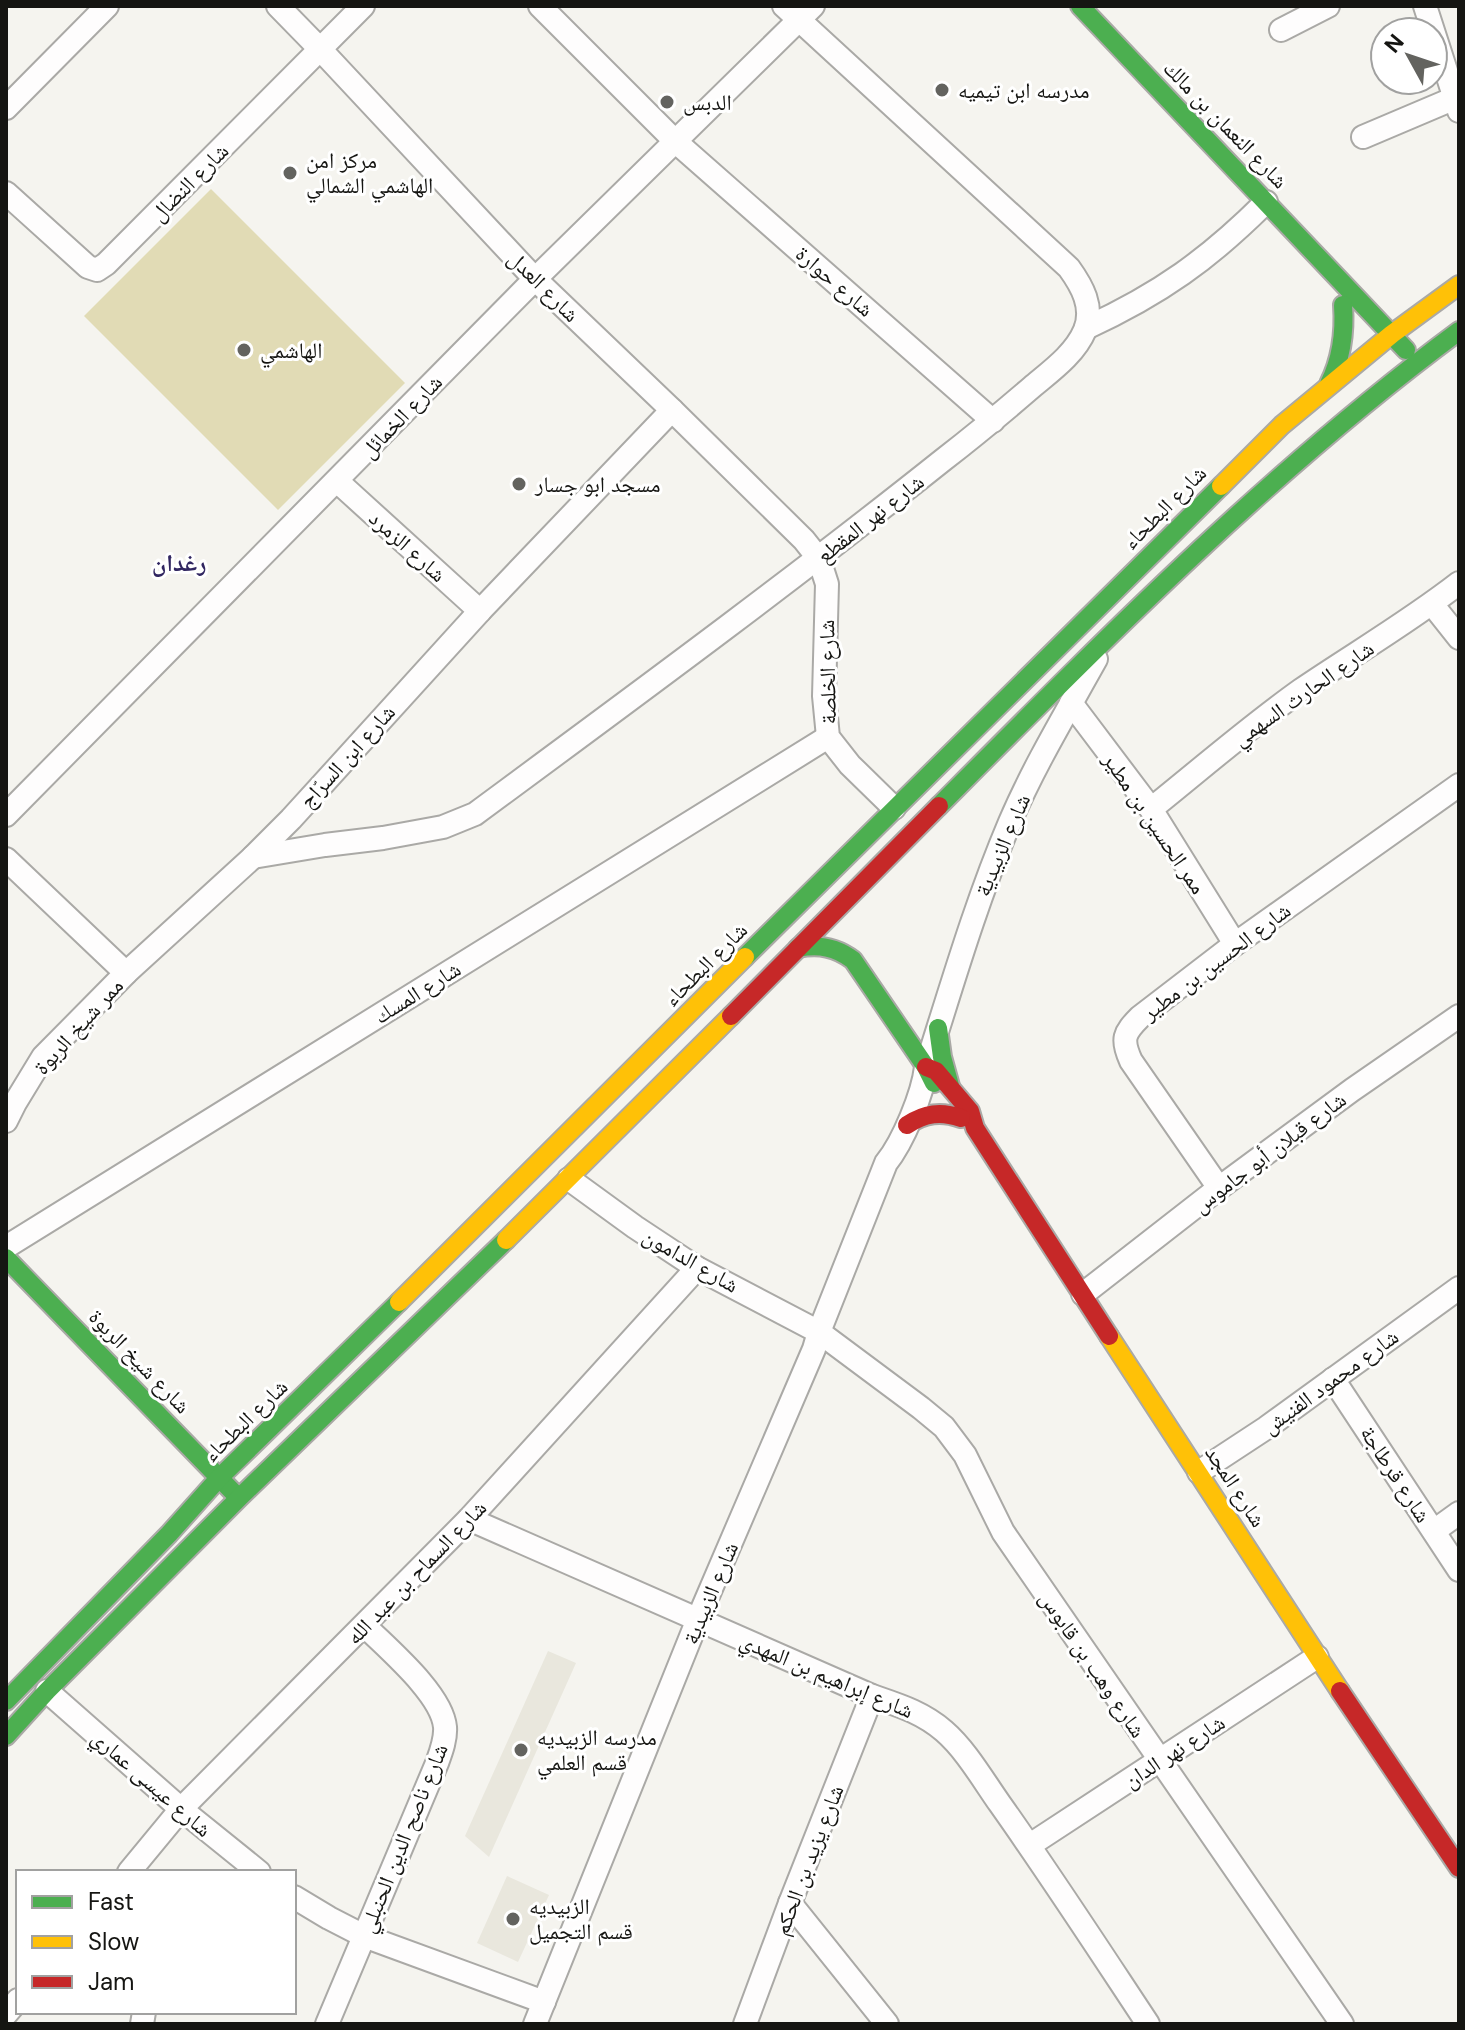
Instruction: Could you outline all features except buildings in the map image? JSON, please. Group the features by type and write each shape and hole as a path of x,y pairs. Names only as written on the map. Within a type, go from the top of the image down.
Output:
{"street":[{"path":"6,108 107,6"},
{"name":"شارع العدل","path":"278,6 535,279 804,540 819,559"},
{"name":"شارع النضال","path":"6,193 88,267 97,270 363,6"},
{"name":"شارع حوارة","path":"540,6 676,142 993,421"},
{"name":"شارع النعمان بن مالك","path":"1080,6 1337,276 1411,367"},
{"path":"1281,30 1328,6"},
{"path":"1363,137 1457,104 1425,6"},
{"path":"799,11 1069,268 1088,303 1086,328"},
{"name":"شارع الخمائل","path":"6,815 535,279 676,142 799,11"},
{"path":"1086,328 1130,307 1183,275 1231,236 1266,202"},
{"path":"1327,388 1334,376 1345,334 1343,305 1335,291 1337,276"},
{"name":"شارع البطحاء","path":"6,1701 169,1534 219,1478 1282,425 1386,339 1459,285"},
{"name":"شارع النعمان بن مالك","path":"1343,305 1386,339"},
{"name":"شارع نهر المقطع","path":"253,857 443,827 475,814 819,559 993,421 1064,359 1086,328"},
{"path":"6,1736 239,1498 569,1179 1108,636 1306,452 1459,331"},
{"name":"شارع ابن السرّاج","path":"126,973 291,819 480,611 672,410"},
{"name":"شارع الزمرد","path":"337,481 480,611"},
{"name":"شارع الخلصة","path":"819,559 827,584 824,696 828,737 850,765 894,808"},
{"name":"شارع الحارث السهمي","path":"1151,809 1253,725 1459,583"},
{"path":"1432,604 1459,638"},
{"name":"شارع الزبيدية","path":"535,2024 698,1619 814,1349 886,1163 896,1150 923,1085 980,897 1010,821 1108,636"},
{"name":"ممر الحسين بن مطير","path":"1071,703 1151,809 1235,944"},
{"name":"شارع المسك","path":"6,1247 828,737"},
{"name":"شارع الحسين بن مطير","path":"1219,1188 1131,1061 1125,1047 1125,1037 1130,1027 1235,944 1459,785"},
{"path":"6,859 126,973"},
{"name":"شارع المجد","path":"798,948 821,945 844,953 853,960 926,1067 930,1078 968,1123 1083,1294 1317,1657 1459,1868"},
{"name":"ممر شيخ الربوة","path":"6,1121 43,1057 126,973"},
{"name":"شارع قبلان أبو جاموس","path":"1083,1294 1219,1188 1459,1016"},
{"path":"938,1028 950,1086"},
{"name":"شارع الزبيدية","path":"886,1163 889,1137 915,1075 926,1067"},
{"name":"شارع المجد","path":"926,1067 933,1068 970,1111 968,1123"},
{"path":"907,1125 927,1114 950,1114 968,1123"},
{"path":"546,1157 569,1179"},
{"name":"شارع الدامون","path":"569,1179 697,1268 819,1332"},
{"name":"شارع شيخ الربوة","path":"6,1258 239,1498"},
{"name":"شارع السماح بن عبد الله","path":"131,1870 181,1809 469,1519 697,1268"},
{"name":"شارع محمود الفنيش","path":"1199,1472 1266,1428 1459,1288"},
{"name":"شارع وهب بن قابوس","path":"819,1332 944,1427 965,1455 1003,1532 1342,2024"},
{"name":"شارع قرطاجة","path":"1333,1379 1459,1570"},
{"path":"1434,1531 1459,1513"},
{"name":"شارع إبراهيم بن المهدي","path":"469,1519 872,1696 912,1710 946,1733 1030,1845 1148,2024"},
{"name":"شارع ناصح الدين الحنبلي","path":"327,2024 437,1763 445,1728 438,1706 426,1689 365,1626"},
{"name":"شارع نهر الدان","path":"1030,1845 1317,1657"},
{"name":"شارع عيسى عماري","path":"47,1691 181,1809 256,1870"},
{"name":"شارع يزيد بن الحكم","path":"745,2024 872,1696"},
{"path":"296,1898 364,1936 544,2002"},
{"path":"790,1903 887,2024"}],"shaded area":[{"name":"الهاشمي","path":"211,189 405,383 278,510 84,316"},
{"name":"مدرسه الزبيديه قسم العلمي","path":"548,1651 576,1663 489,1857 465,1836"},
{"name":"الزبيديه قسم التجميل","path":"507,1876 549,1895 518,1962 477,1943"}],"traffic: fast":[{"path":"1080,6 1406,350"},
{"path":"1329,384 1342,345 1343,305"},
{"path":"939,806 1063,681 1255,499 1321,441 1459,331"},
{"path":"745,957 1221,486"},
{"path":"798,948 827,948 853,960 934,1083"},
{"path":"938,1028 950,1086"},
{"path":"6,1736 239,1498 506,1240"},
{"path":"6,1258 233,1492"},
{"path":"6,1701 169,1534 219,1478 399,1302"}],"traffic: slow":[{"path":"1221,486 1282,425 1392,334 1459,285"},
{"path":"399,1302 745,957"},
{"path":"506,1240 731,1016"},
{"path":"1109,1336 1340,1691"}],"traffic: jam":[{"path":"731,1016 939,806"},
{"path":"926,1067 936,1071 970,1111 975,1128 1109,1336"},
{"path":"907,1125 933,1114 961,1118"},
{"path":"1340,1691 1459,1868"}],"place":[{"name":"مدرسه ابن تيميه","path":"942,90"},
{"name":"الدبس","path":"667,102"},
{"name":"مركز امن الهاشمي الشمالي","path":"290,173"},
{"name":"الهاشمي","path":"244,350"},
{"name":"مسجد ابو جسار","path":"519,484"},
{"name":"مدرسه الزبيديه قسم العلمي","path":"521,1750"},
{"name":"الزبيديه قسم التجميل","path":"513,1919"}],"district":[{"name":"رغدان","path":"179,563"}]}
